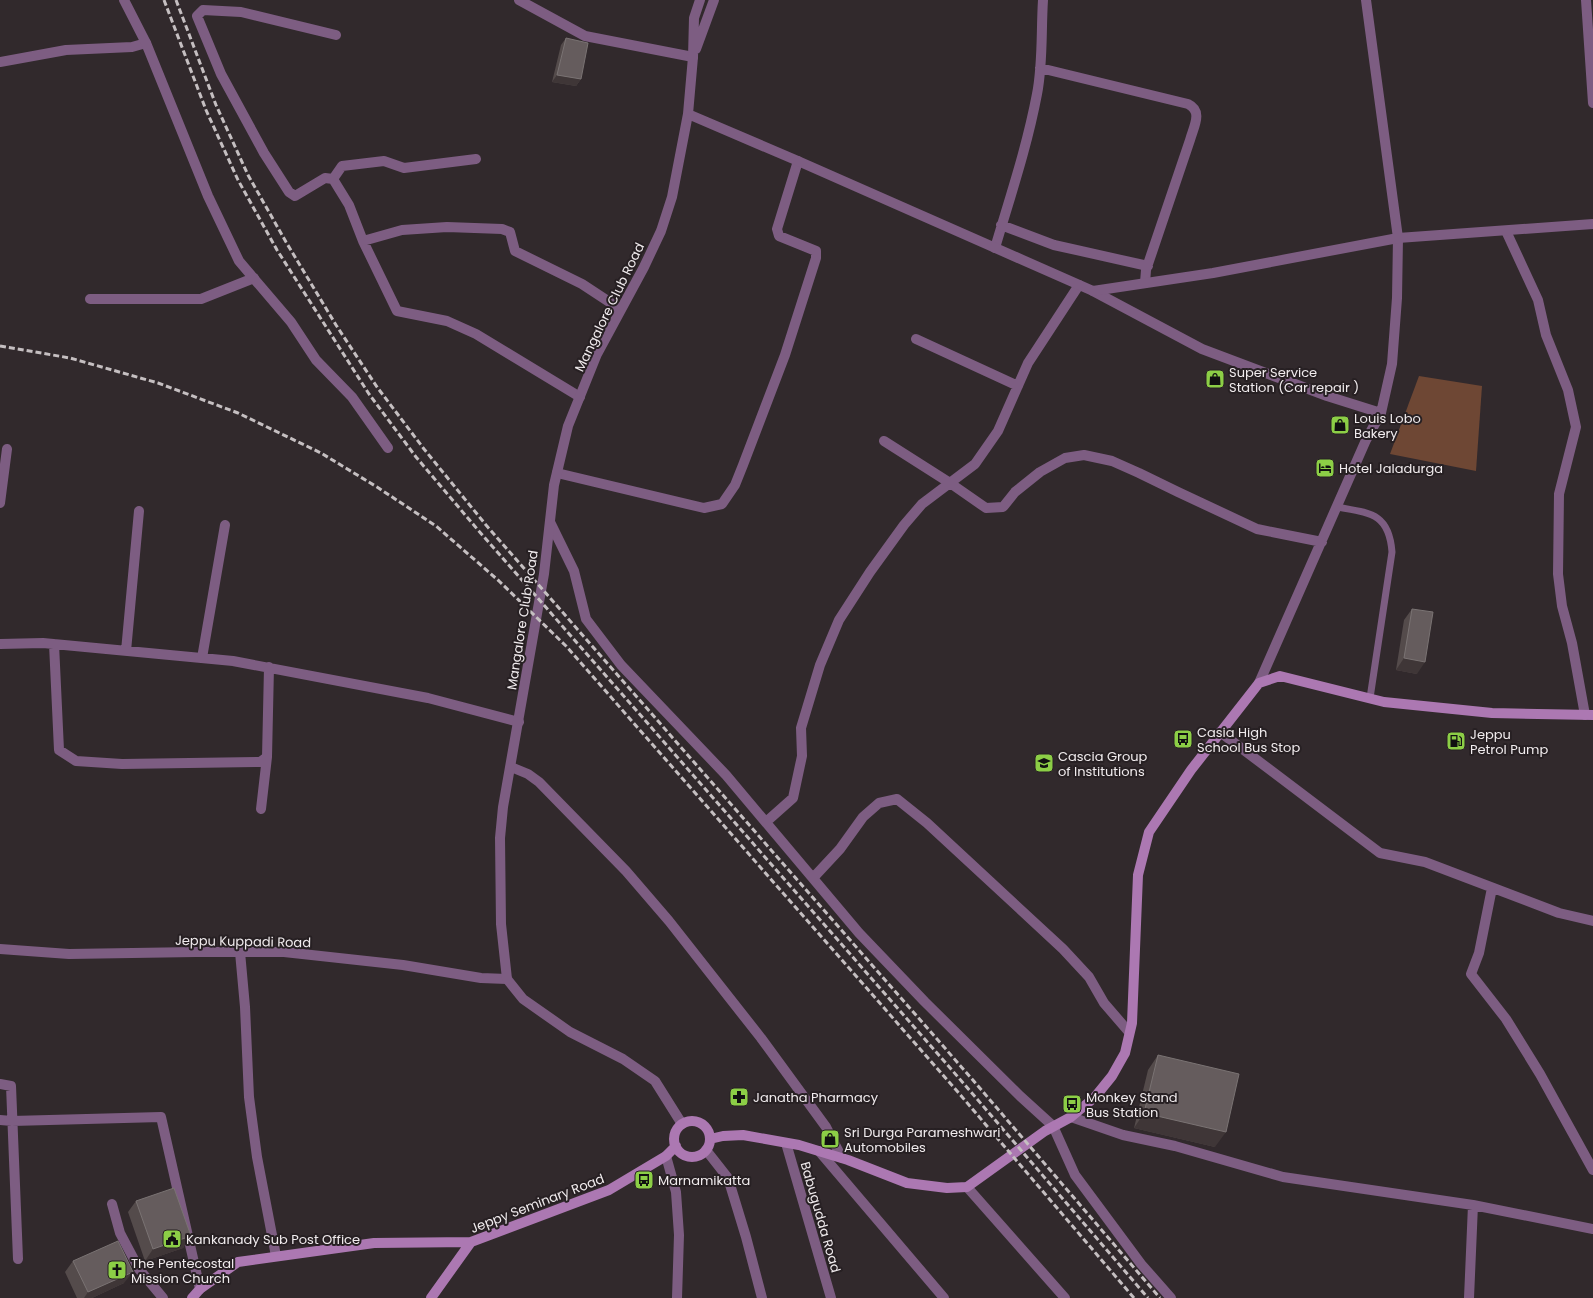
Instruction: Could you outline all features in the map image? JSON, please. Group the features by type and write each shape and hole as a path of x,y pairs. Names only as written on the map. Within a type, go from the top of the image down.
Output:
{"main road":[{"path":"710,1139 723,1136 743,1135 786,1143 842,1158 907,1183 946,1188 967,1187 1049,1128 1071,1117 1095,1098 1112,1076 1125,1053 1132,1023 1138,875 1150,832 1191,770 1259,682 1280,676 1384,702 1492,712 1589,715"},
{"path":"697,1121 702,1124 709,1133 709,1145 701,1154 694,1157 687,1156 679,1151 676,1146 675,1133 682,1124 697,1121"},
{"name":"Jeppy Seminary Road","path":"192,1298 200,1289 238,1262 374,1243 471,1242 609,1190 666,1156 676,1146"},
{"path":"431,1298 471,1242"}],"street":[{"path":"124,0 146,43 208,196 239,261 291,322 316,360 352,397 388,448"},
{"path":"519,0 585,36 693,57"},
{"name":"Mangalore Club Road","path":"507,979 501,924 500,838 503,807 544,574 554,485 568,426 597,354 644,267 663,224 672,197 688,114 693,57 694,18 700,0"},
{"name":"Mangalore Club Road","path":"693,57 714,0"},
{"path":"994,248 1014,185 1037,94 1040,68 1043,0"},
{"path":"1259,682 1366,440 1381,413 1392,364 1397,298 1398,238 1366,0"},
{"path":"1586,0 1593,103"},
{"path":"333,179 325,178 295,196 289,192 264,153 221,74 197,16 203,10 241,12 336,35"},
{"path":"0,62 66,50 132,47 146,43"},
{"path":"1040,68 1188,104 1194,107 1197,111 1190,140 1148,266 1145,283"},
{"path":"688,114 1093,291 1202,349 1327,396 1381,413"},
{"path":"333,179 342,166 384,161 404,168 476,159"},
{"path":"557,473 704,508 722,504 735,485 740,472 785,354 805,286 816,258 816,251 784,240 779,236 777,229 798,161"},
{"path":"333,179 349,205 363,241 397,311 447,321 476,334 580,397"},
{"path":"1093,291 1213,273 1398,238 1593,224"},
{"path":"1001,225 1054,245 1148,266"},
{"path":"363,241 402,230 447,227 502,229 510,232 515,251 582,284 620,309"},
{"path":"1506,231 1538,300 1546,335 1568,390 1576,427 1559,494 1558,574 1562,606 1589,715"},
{"path":"90,298 200,299 254,278"},
{"path":"766,822 793,798 802,756 801,728 820,665 839,620 870,572 904,525 922,504 975,464 998,431 1028,363 1079,285"},
{"path":"916,339 1018,386"},
{"path":"884,441 986,508 1003,507 1015,492 1040,472 1065,458 1084,455 1112,461 1257,528 1322,542"},
{"path":"0,503 7,449"},
{"path":"126,651 138,511"},
{"path":"550,522 574,571 586,619 621,665 726,775 859,932 925,1002 1020,1096 1049,1128 1075,1175 1141,1264 1171,1298"},
{"path":"202,658 225,525"},
{"path":"0,644 54,644 233,661 428,698 519,722"},
{"path":"54,644 59,750 76,761 122,764 238,763 260,762 267,757"},
{"path":"261,809 267,757 269,667"},
{"path":"1220,732 1380,853 1424,862 1559,913 1593,920"},
{"path":"511,768 528,774 539,782 615,859 648,896 765,1044 826,1127 842,1158"},
{"path":"813,878 840,849 863,817 880,803 897,799 908,806 927,823 1063,949 1089,977 1104,1003 1129,1032"},
{"path":"1492,888 1479,953 1471,974 1506,1019 1540,1074 1593,1170"},
{"name":"Jeppu Kuppadi Road","path":"0,949 69,954 284,952 403,965 481,978 507,979"},
{"path":"240,952 245,1007 249,1097 257,1157 276,1256"},
{"path":"507,979 523,999 570,1032 623,1059 655,1081 682,1124"},
{"path":"0,1084 11,1086 18,1260"},
{"path":"0,1120 12,1121 161,1117 200,1289"},
{"path":"1071,1117 1123,1135 1175,1146 1283,1177 1473,1205 1593,1229"},
{"name":"Babugudda Road","path":"786,1143 831,1298"},
{"path":"706,1150 728,1178 746,1237 762,1298"},
{"path":"819,1151 944,1298"},
{"path":"666,1156 676,1192 679,1235 677,1298"},
{"path":"967,1187 1065,1298"},
{"path":"112,1204 120,1233 139,1268 163,1298"},
{"path":"1469,1298 1473,1205"}],"lane":[{"path":"1337,507 1363,512 1379,519 1387,528 1391,540 1392,552 1370,698"}],"shaded area":[{"path":"1419,376 1482,386 1476,471 1390,454"}],"building":[{"path":"566,38 588,43 581,79 557,75"},
{"path":"1412,609 1433,612 1425,662 1404,658"},
{"path":"1158,1055 1239,1074 1226,1132 1144,1113"},
{"path":"174,1188 191,1236 153,1249 136,1201"},
{"path":"118,1241 133,1272 88,1292 73,1261"}],"railway":[{"path":"164,0 206,110 238,180 277,250 369,394 416,457 478,530 965,1085 1148,1298"},
{"path":"176,0 216,105 248,175 336,325 377,387 424,449 486,525 972,1079 1160,1298"},
{"path":"0,346 70,358 158,383 238,413 321,453 377,487 436,526 499,581 566,646 957,1091 1134,1298"}],"place":[{"name":"Super Service Station (Car repair )","path":"1215,379"},
{"name":"Louis Lobo Bakery","path":"1340,425"},
{"name":"Hotel Jaladurga","path":"1325,468"},
{"name":"Casia High School Bus Stop","path":"1183,739"},
{"name":"Jeppu Petrol Pump","path":"1456,741"},
{"name":"Cascia Group of Institutions","path":"1044,763"},
{"name":"Janatha Pharmacy","path":"739,1097"},
{"name":"Monkey Stand Bus Station","path":"1072,1104"},
{"name":"Sri Durga Parameshwari Automobiles","path":"830,1139"},
{"name":"Marnamikatta","path":"644,1180"},
{"name":"Kankanady Sub Post Office","path":"172,1239"},
{"name":"The Pentecostal Mission Church","path":"117,1270"}]}
